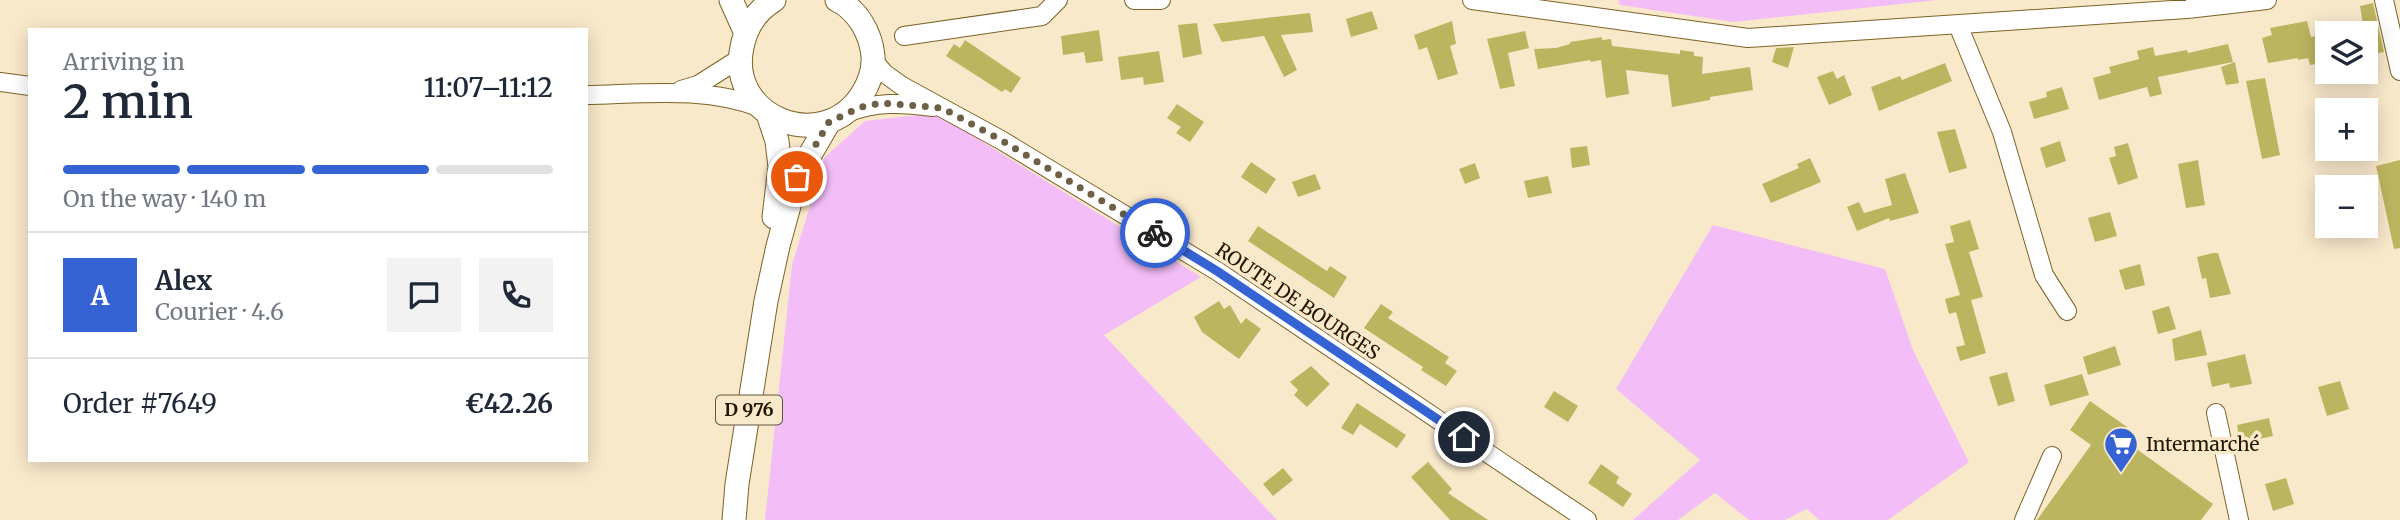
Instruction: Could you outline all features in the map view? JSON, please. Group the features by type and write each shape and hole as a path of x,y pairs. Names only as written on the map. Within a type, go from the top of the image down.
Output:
{"main road":[{"path":"731,0 745,31"},
{"path":"774,0 761,9 745,31 739,59 741,74 747,91 764,111 782,121 803,126 833,120 855,105 868,86 873,60 872,44 860,11 837,0"},
{"name":"D 976","path":"734,520 737,484 766,301 780,167 777,141 764,111"},
{"name":"D 976","path":"766,301 797,177 833,120"}],"street":[{"path":"904,37 1042,16 1058,0"},
{"path":"1134,0 1161,0"},
{"path":"1472,0 1748,37 2188,9 2267,0"},
{"path":"2384,0 2400,71"},
{"path":"1958,24 2002,132 2044,275 2067,311"},
{"path":"671,93 698,86 739,59"},
{"name":"ROUTE DE BOURGES","path":"873,60 884,73 902,86 1001,140 1217,271 1587,520"},
{"path":"0,82 28,86"},
{"path":"588,96 671,93 739,99 764,111"},
{"name":"ROUTE DE BOURGES","path":"833,120 861,107 882,103 942,108"},
{"path":"2216,413 2239,520"},
{"path":"2024,520 2052,456"}],"shaded area":[{"path":"1618,0 1937,0 1733,22 1620,5"},
{"path":"936,113 1201,277 1104,335 1277,520 765,520 792,265 825,157 865,121"},
{"path":"1713,225 1885,269 1913,350 1969,462 1888,520 1819,520 1807,509 1785,520 1749,520 1715,493 1678,520 1633,520 1700,460 1616,389"}],"building":[{"path":"2373,3 2377,21 2362,21 2360,6"},
{"path":"1372,11 1378,29 1351,37 1346,19"},
{"path":"1310,13 1313,32 1281,35 1297,70 1284,77 1264,36 1222,42 1213,24"},
{"path":"1452,21 1456,44 1450,46 1458,74 1438,80 1427,47 1419,50 1414,35"},
{"path":"2307,21 2311,37 2315,36 2315,64 2310,65 2308,58 2268,63 2262,38 2272,35 2270,28"},
{"path":"1197,23 1202,54 1183,58 1178,25"},
{"path":"2378,25 2384,52 2378,53"},
{"path":"1099,30 1103,61 1086,63 1084,52 1063,55 1061,36"},
{"path":"1525,31 1529,48 1508,53 1515,86 1500,89 1487,39"},
{"path":"1602,37 1602,40 1611,39 1612,46 1680,54 1680,50 1694,52 1694,56 1703,57 1702,74 1750,67 1753,90 1672,107 1668,75 1626,70 1629,94 1606,98 1601,60 1538,69 1534,49 1556,48 1570,42"},
{"path":"965,40 1021,78 1011,93 1005,89 1002,92 946,56 954,44 960,48"},
{"path":"2228,44 2233,62 2158,77 2162,94 2150,97 2147,87 2099,100 2093,78 2111,73 2109,67 2139,59 2137,51 2153,47 2155,56 2187,50 2188,53"},
{"path":"1794,47 1788,68 1772,62 1776,48"},
{"path":"1159,51 1164,82 1144,85 1143,77 1121,80 1118,57"},
{"path":"2235,62 2239,83 2226,85 2221,67"},
{"path":"1945,63 1952,81 1879,111 1871,87 1900,76 1902,80"},
{"path":"1833,71 1837,79 1844,75 1852,95 1829,105 1817,77"},
{"path":"2265,78 2280,155 2262,159 2246,81"},
{"path":"2062,87 2069,109 2034,119 2029,102 2047,97 2046,92"},
{"path":"1177,104 1204,122 1190,142 1176,133 1181,127 1167,118"},
{"path":"1955,129 1967,168 1949,173 1937,132"},
{"path":"2060,141 2066,161 2046,168 2040,148"},
{"path":"2128,143 2138,178 2118,185 2109,158 2116,156 2114,147"},
{"path":"1587,146 1590,165 1572,168 1570,148"},
{"path":"1810,158 1821,182 1771,203 1762,184 1799,168 1797,164"},
{"path":"2198,160 2205,205 2186,208 2178,164"},
{"path":"2400,160 2400,248 2394,249 2376,166"},
{"path":"1251,162 1276,179 1266,194 1241,177"},
{"path":"1475,163 1480,178 1465,184 1459,169"},
{"path":"1905,173 1919,213 1890,221 1889,218 1857,231 1847,207 1859,202 1864,213 1892,205 1885,179"},
{"path":"1315,174 1321,189 1298,197 1292,182"},
{"path":"1548,176 1552,193 1528,198 1524,181"},
{"path":"2110,212 2117,236 2095,242 2088,218"},
{"path":"1970,220 1979,249 1969,252 1983,297 1971,300 1986,353 1960,361 1956,347 1965,345 1956,312 1949,314 1945,299 1960,295 1945,244 1954,242 1950,226"},
{"path":"1258,226 1327,271 1330,266 1347,277 1334,298 1248,241"},
{"path":"2218,253 2231,294 2210,298 2206,278 2202,279 2197,257"},
{"path":"2140,264 2145,285 2125,290 2119,270"},
{"path":"1219,301 1224,309 1230,305 1241,324 1246,318 1261,329 1239,359 1202,332 1194,317"},
{"path":"1381,304 1393,312 1388,318 1449,357 1445,363 1457,371 1446,386 1421,370 1423,367 1364,328"},
{"path":"2169,306 2176,329 2158,334 2152,311"},
{"path":"2201,330 2207,355 2175,361 2172,339"},
{"path":"2115,346 2121,365 2088,375 2083,357"},
{"path":"2245,354 2252,384 2230,388 2229,383 2212,387 2207,363"},
{"path":"1311,366 1330,384 1307,407 1294,395 1298,390 1290,382"},
{"path":"2007,372 2015,401 1998,406 1989,377"},
{"path":"2082,374 2089,395 2050,406 2044,385"},
{"path":"2340,381 2349,409 2327,416 2318,387"},
{"path":"1554,391 1578,406 1568,422 1544,407"},
{"name":"Intermarché","path":"2090,401 2127,427 2120,437 2213,504 2201,520 2037,520 2091,445 2070,430"},
{"path":"1357,403 1406,435 1397,448 1360,424 1353,435 1341,428"},
{"path":"2269,418 2273,436 2240,443 2237,425"},
{"path":"1428,462 1452,489 1448,493 1488,520 1450,520 1411,477"},
{"path":"1601,464 1619,477 1616,483 1632,494 1623,507 1588,483"},
{"path":"1283,468 1293,480 1273,496 1263,484"},
{"path":"2286,478 2294,504 2273,511 2265,484"}],"way so far":[{"path":"797,177 829,122 861,107 882,103 942,108 1001,140 1155,233"}],"place":[{"name":"Intermarché","path":"2121,474"}],"route":[{"path":"1155,233 1217,271 1464,437"}]}
